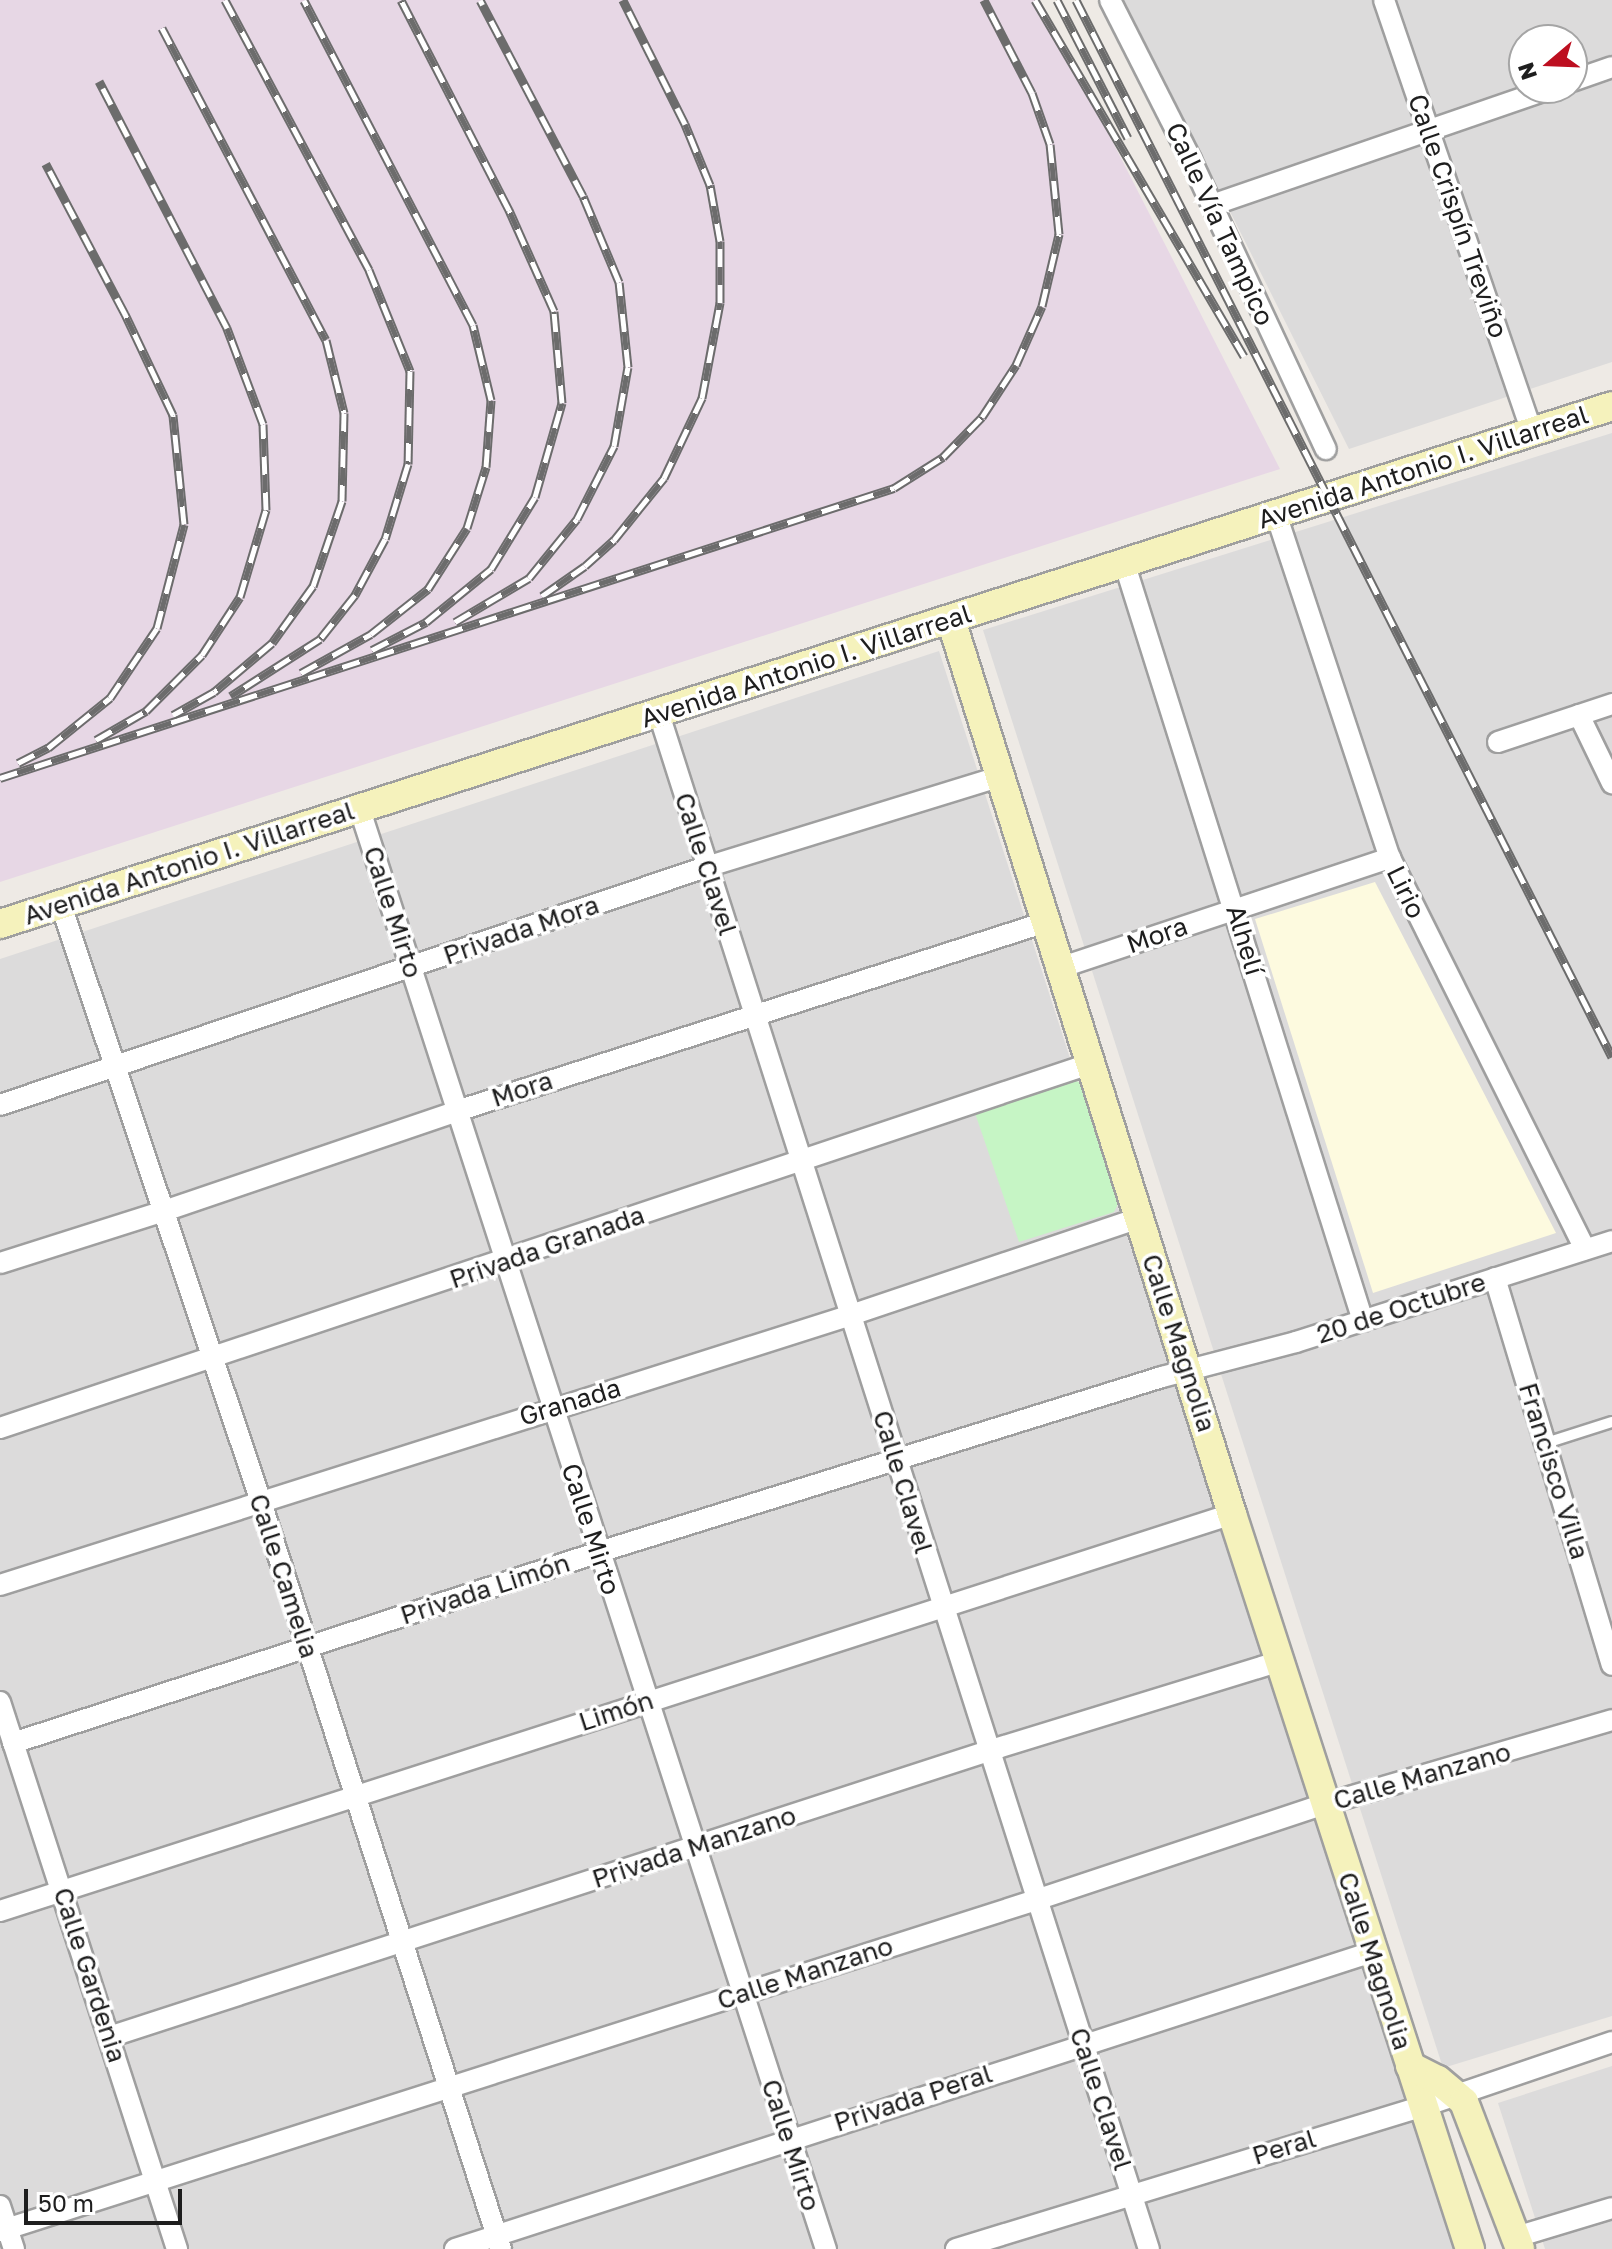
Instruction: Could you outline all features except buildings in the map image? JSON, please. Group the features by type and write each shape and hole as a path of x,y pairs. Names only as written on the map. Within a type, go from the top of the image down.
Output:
{"street":[{"name":"Calle Vía Tampico","path":"1110,0 1212,205 1326,449"},
{"name":"Calle Crispín Treviño","path":"1384,0 1532,432"},
{"path":"1588,75 1612,67"},
{"path":"1212,205 1508,103"},
{"name":"Avenida Antonio I. Villarreal","path":"0,924 1612,406"},
{"name":"Lirio","path":"1276,514 1390,858 1585,1249"},
{"name":"Alhelí","path":"1124,562 1236,908 1363,1321"},
{"name":"Calle Magnolia","path":"951,620 1232,1514 1421,2107 1470,2249"},
{"path":"1498,742 1612,704"},
{"name":"Calle Clavel","path":"659,714 1149,2249"},
{"path":"1579,715 1612,783"},
{"name":"Privada Mora","path":"0,1105 706,867 999,777"},
{"name":"Calle Mirto","path":"359,807 646,1701 826,2249"},
{"name":"Mora","path":"1062,967 1390,858"},
{"name":"Calle Camelia","path":"61,905 261,1502 499,2242"},
{"name":"Mora","path":"0,1263 754,1014 1046,922"},
{"name":"Privada Granada","path":"0,1428 1092,1063"},
{"name":"Granada","path":"0,1585 851,1315 1139,1218"},
{"name":"20 de Octubre","path":"1188,1370 1363,1321 1612,1241"},
{"name":"Francisco Villa","path":"1495,1278 1612,1665"},
{"name":"Privada Limón","path":"13,1743 599,1552 1188,1370"},
{"name":"Limón","path":"0,1911 1232,1514"},
{"name":"Privada Manzano","path":"109,2037 988,1751 1280,1661"},
{"name":"Calle Gardenia","path":"0,1702 177,2249"},
{"name":"Calle Manzano","path":"7,2237 156,2183 1325,1804 1612,1720"},
{"name":"Privada Peral","path":"455,2249 499,2242 789,2138 1372,1952"},
{"name":"Peral","path":"956,2249 1132,2192 1421,2107 1612,2042"},
{"name":"Calle Magnolia","path":"1410,2066 1457,2094 1475,2122 1518,2243"},
{"path":"0,2206 7,2237"},
{"path":"1518,2243 1612,2208"}],"lane":[{"path":"1546,1443 1612,1422"}],"shaded area":[{"path":"0,0 1040,0 1280,469 0,882"},
{"path":"1124,0 1612,0 1612,362 1349,449"},
{"path":"1612,433 1612,2016 1443,2068 983,630"},
{"path":"939,651 1453,2249 0,2249 0,959"},
{"path":"1375,882 1556,1233 1373,1293 1255,919"},
{"path":"1612,2066 1612,2249 1545,2249 1498,2103"}],"green space":[{"path":"1075,1081 1084,1083 1118,1204 1114,1212 1019,1242 975,1113"}],"railway":[{"path":"225,0 369,270 410,371 408,464 385,539 355,595 320,639 231,696"},
{"path":"301,673 371,634 428,589 467,528 486,467 491,400 473,325 304,0"},
{"path":"372,650 426,622 491,569 535,497 562,403 554,311 509,210 401,0"},
{"path":"455,622 529,578 577,519 614,446 628,367 619,282 583,196 480,0"},
{"path":"542,596 585,566 614,540 664,478 702,398 720,303 720,241 710,185 685,124 623,0"},
{"path":"0,778 894,488 943,457 982,417 1016,365 1042,306 1059,234 1050,144 1032,93 984,0"},
{"path":"1035,0 1244,356"},
{"path":"1057,0 1128,138"},
{"path":"1076,0 1612,1057"},
{"path":"162,28 326,340 344,413 342,501 313,586 272,643 214,692 173,715"},
{"path":"96,740 146,711 202,655 240,597 266,510 263,424 227,328 99,81"},
{"path":"18,763 48,748 110,698 157,628 184,524 173,415 125,314 46,164"}]}
